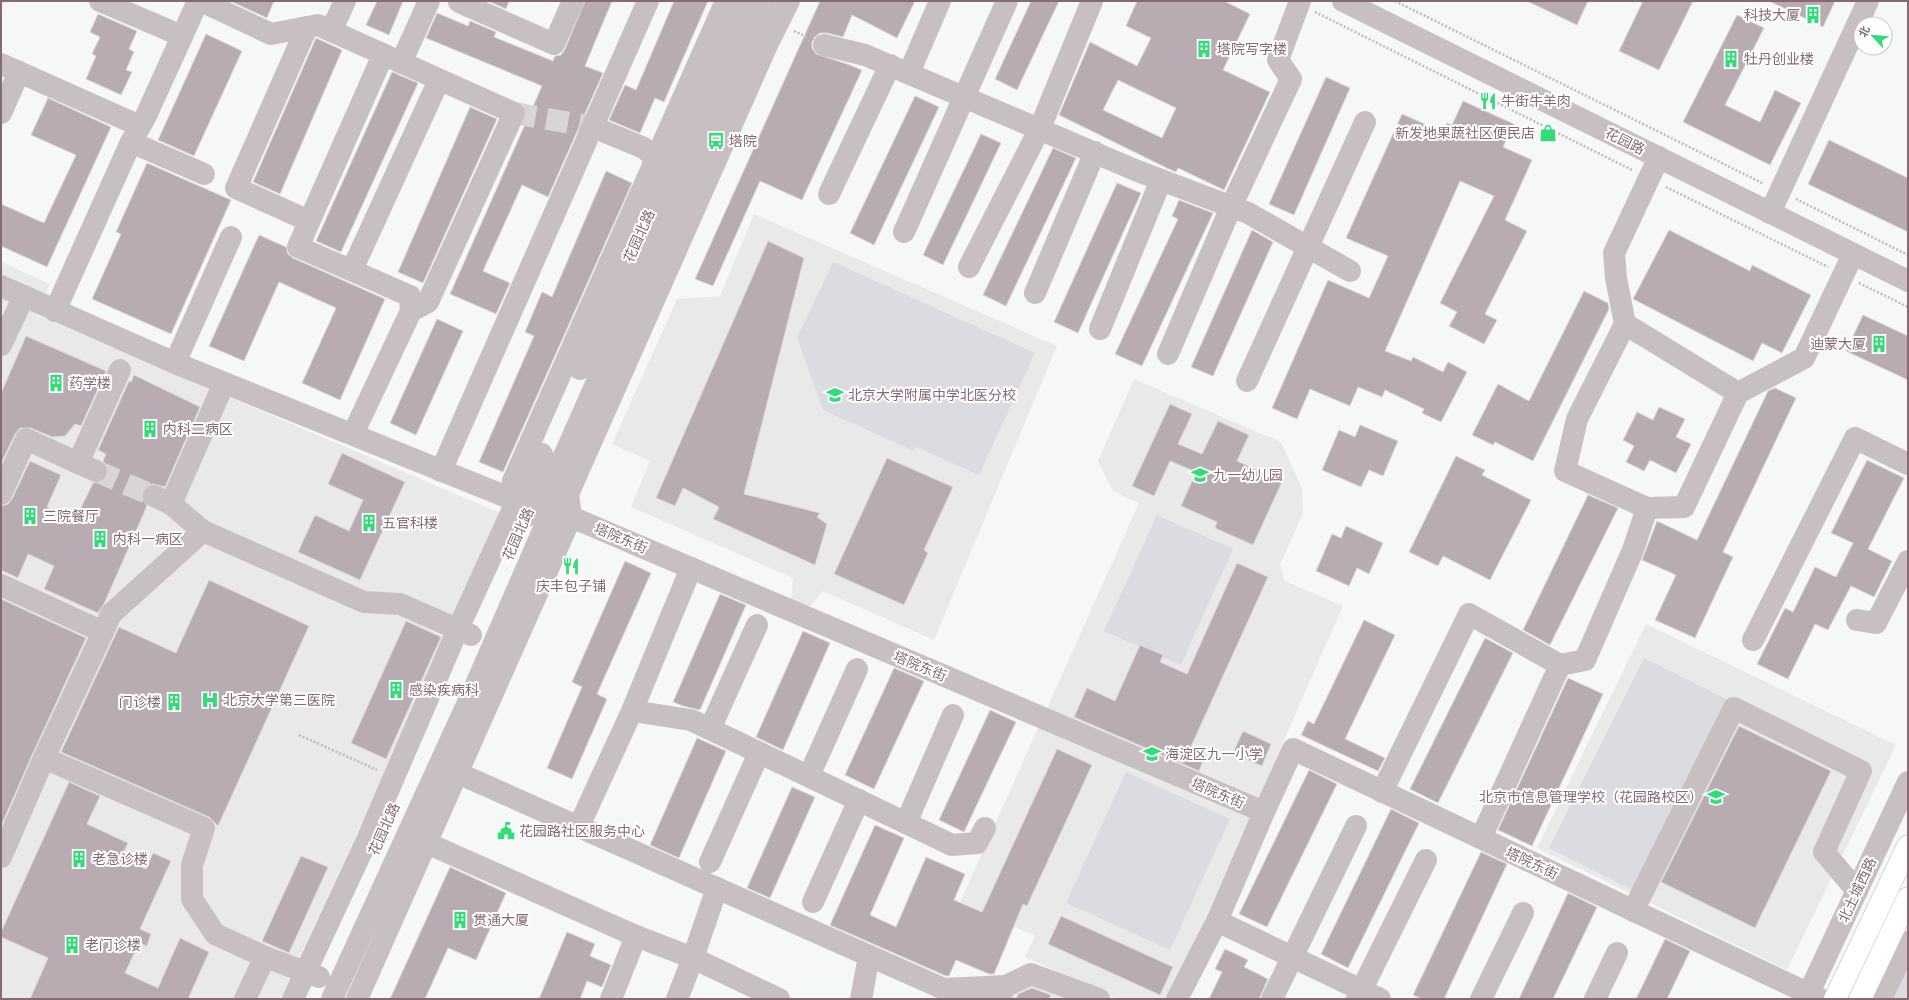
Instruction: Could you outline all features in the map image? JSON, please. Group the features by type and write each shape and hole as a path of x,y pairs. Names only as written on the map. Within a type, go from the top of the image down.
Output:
{"main road":[{"name":"北土城西路","path":"1835,999 1908,846"},
{"path":"1860,999 1908,898"}],"street":[{"path":"100,1 182,36"},
{"path":"55,311 199,1 271,34 318,25 514,113 428,302 411,311"},
{"path":"332,31 345,1"},
{"path":"353,434 411,311 410,296 298,247 309,222 392,59 429,1"},
{"path":"459,1 554,44 573,1"},
{"path":"442,471 648,1"},
{"path":"663,161 726,1"},
{"path":"543,508 514,481 663,161 743,1"},
{"name":"花园北路","path":"332,999 416,839 448,769 470,698 550,488 765,1"},
{"path":"293,999 312,974 394,778 465,632 543,508 568,494 767,45 789,1"},
{"path":"829,194 899,69 940,1"},
{"path":"904,232 1007,1"},
{"path":"969,267 1040,128 1092,1"},
{"name":"花园路","path":"1343,1 1854,254 1906,274"},
{"path":"1770,213 1868,1"},
{"path":"1168,354 1231,207 1290,79 1278,60 1299,2"},
{"path":"307,27 236,188 309,222"},
{"path":"824,45 865,55 1161,180 1248,213 1350,271"},
{"path":"1,113 10,68 136,134 204,174"},
{"path":"352,270 438,80"},
{"path":"1247,381 1365,122"},
{"path":"593,127 644,148 663,161"},
{"path":"1035,293 1095,152"},
{"path":"1659,157 1614,253 1616,278 1625,324 1577,419 1565,471 1647,508 1684,507 1738,393 1804,358 1854,254"},
{"path":"1100,329 1161,180"},
{"path":"175,363 231,238"},
{"name":"塔院东街","path":"1,286 175,363 442,471 543,508 691,568 1264,812 1293,749 1811,997"},
{"path":"1,345 24,296"},
{"path":"1625,324 1738,393"},
{"path":"1,494 26,439 87,467 120,370"},
{"path":"224,383 163,500 203,531 364,602 400,604 465,632"},
{"path":"1752,640 1855,438 1908,464"},
{"path":"1382,792 1470,614 1560,665 1585,660 1633,550 1647,508"},
{"path":"1,857 44,758 111,614 203,531"},
{"path":"1857,620 1876,623 1908,561"},
{"path":"579,826 632,711 691,568"},
{"path":"1,585 103,632"},
{"path":"710,729 757,625"},
{"name":"花园北路","path":"310,999 312,974 465,632"},
{"path":"1480,838 1560,665"},
{"path":"809,776 857,669"},
{"path":"1633,911 1734,708 1862,771 1824,852 1857,892"},
{"path":"632,711 691,720 952,845 977,843 985,828"},
{"path":"906,823 953,715"},
{"path":"710,862 759,753"},
{"path":"44,758 204,828 192,866 192,899 215,934 265,957 312,974"},
{"path":"448,769 944,989 1002,992 1031,974 1099,999"},
{"name":"北土城西路","path":"1811,997 1857,892 1908,782"},
{"path":"813,902 859,800"},
{"path":"1177,999 1217,920 1264,812"},
{"path":"1272,999 1356,826"},
{"path":"357,999 416,839 636,936 694,958 780,999"},
{"path":"1217,920 1366,996 1426,860"},
{"path":"677,999 694,958 717,888"},
{"path":"1481,999 1523,913"},
{"path":"611,999 636,936"},
{"path":"1881,999 1908,942"},
{"path":"1595,999 1617,953"},
{"path":"861,999 869,956"},
{"path":"245,999 265,957"}],"path":[{"path":"1395,1 1908,255"},
{"path":"1299,2 1908,307"},
{"path":"298,735 394,778"}],"shaded area":[{"name":"北京大学附属中学北医分校","path":"754,214 1057,346 934,640 823,591 806,611 791,605 793,578 631,507 650,461 612,444 677,299 720,296"},
{"name":"北京大学第三医院","path":"1,262 50,284 35,314 505,515 280,999 1,999"},
{"path":"833,262 1035,353 979,475 916,447 914,451 823,410 797,338"},
{"name":"海淀区九一小学","path":"1134,379 1281,442 1302,488 1303,513 1280,565 1285,581 1343,606 1170,999 1117,999 1025,957 1035,936 960,902 1139,503 1113,491 1098,461"},
{"path":"1157,515 1233,549 1181,665 1104,631"},
{"name":"北京市信息管理学校（花园路校区）","path":"1646,624 1896,745 1787,970 1537,848"},
{"path":"1644,658 1728,700 1632,890 1549,848"},
{"path":"1126,772 1230,819 1170,950 1066,903"},
{"path":"1908,942 1908,999 1881,999"},
{"path":"1017,977 1064,999 1007,999"}],"building":[{"path":"230,1 274,1 267,18"},
{"path":"377,1 403,1 389,35 366,25"},
{"path":"488,1 509,1 506,9"},
{"path":"585,1 612,1 585,66 603,73 548,197 522,185 483,271 510,283 496,314 450,294 542,86 426,38 437,13 468,26 470,21 496,32 494,37 553,61 555,56 561,55 565,49"},
{"path":"674,1 708,1 664,102 655,98 640,133 609,120 625,85 636,90"},
{"path":"820,1 915,1 897,38 852,15 843,37 820,33 815,37 812,42 812,48 816,54 862,70 802,200 760,181 713,286 695,279"},
{"path":"1031,1 1059,1 1017,90 995,79"},
{"path":"1137,1 1224,1 1250,14 1223,70 1270,92 1224,190 1178,168 1176,172 1171,170 1059,115 1090,42 1137,66 1151,38 1126,26","holes":["1118,80 1176,108 1162,138 1103,110"]},
{"path":"1527,1 1588,1 1577,25"},
{"path":"1643,1 1693,1 1659,70 1619,51"},
{"name":"科技大厦","path":"1769,1 1835,1 1823,27"},
{"path":"98,14 137,31 129,49 134,52 126,70 132,72 121,95 86,79 96,56 92,54 100,37 90,32"},
{"name":"牡丹创业楼","path":"1737,15 1764,28 1725,105 1760,122 1775,90 1801,103 1770,165 1683,122"},
{"path":"206,34 242,51 194,156 158,140"},
{"path":"316,38 342,50 280,194 253,182"},
{"path":"392,72 418,83 341,252 316,241"},
{"path":"1326,77 1350,88 1294,215 1269,204"},
{"path":"915,96 939,107 874,245 850,233"},
{"path":"48,98 111,127 47,267 1,246 1,204 44,223 76,155 31,135"},
{"path":"1463,101 1514,124 1503,147 1532,160 1505,220 1527,231 1485,314 1497,320 1484,344 1449,326 1457,312 1440,303 1494,196 1460,181 1385,351 1411,361 1413,357 1443,372 1448,362 1467,372 1441,422 1422,413 1424,409 1385,390 1382,397 1358,387 1350,406 1310,389 1297,419 1272,408 1328,280 1369,298 1388,256 1346,238 1402,114 1443,132 1447,123 1452,125"},
{"path":"470,107 497,119 423,283 398,272"},
{"path":"981,134 1001,143 943,265 923,255"},
{"path":"1829,140 1908,178 1908,232 1808,184"},
{"path":"1053,148 1076,158 1006,306 983,295"},
{"path":"147,163 231,200 171,334 92,299 121,234 116,232"},
{"path":"606,171 632,183 503,472 479,462 534,336 525,332 542,292 552,297"},
{"path":"1117,183 1141,193 1078,333 1054,322"},
{"path":"1179,200 1213,213 1142,366 1115,354 1178,219 1172,216"},
{"path":"1252,230 1273,242 1213,376 1191,367"},
{"path":"1669,230 1750,271 1752,265 1811,295 1782,353 1762,343 1753,361 1633,299"},
{"path":"259,235 286,247 288,254 293,258 385,299 340,400 302,383 336,308 279,282 244,361 209,346"},
{"path":"768,241 804,258 744,494 820,513 817,517 827,524 815,565 713,519 719,507 683,488 675,506 656,498"},
{"path":"1584,291 1608,303 1609,309 1533,461 1495,442 1493,445 1472,435 1498,384 1529,401"},
{"name":"迪蒙大厦","path":"1863,315 1908,336 1908,380 1846,351"},
{"path":"437,319 463,331 416,435 390,423"},
{"name":"药学楼","path":"26,336 106,371 81,426 75,424 65,436 52,437 31,428 20,428 15,434 1,464 1,393"},
{"path":"134,375 200,407 165,487 153,484 147,486 143,490 142,497 147,506 104,604 98,613 44,589 54,566 28,554 18,578 1,570 1,506 8,504 12,499 30,461 61,475 47,507 75,520 93,483 103,481 108,476 108,469 103,461 106,454 98,450 129,381 131,382"},
{"path":"1775,388 1796,398 1723,552 1733,557 1695,638 1655,620 1676,575 1642,560 1657,521 1697,540 1768,391"},
{"path":"1170,404 1192,414 1178,444 1202,454 1218,421 1249,435 1237,461 1282,482 1253,545 1215,528 1217,522 1181,506 1196,472 1170,461 1154,496 1132,486"},
{"path":"1659,407 1685,419 1676,437 1691,444 1676,473 1650,460 1644,471 1626,462 1634,446 1623,440 1637,412 1653,420"},
{"path":"1360,425 1398,441 1383,476 1369,470 1361,487 1322,470 1339,430 1355,437"},
{"name":"五官科楼","path":"342,453 405,482 360,580 298,552 315,515 349,531 363,500 328,484"},
{"path":"1456,456 1485,470 1482,475 1531,500 1490,580 1443,556 1438,566 1409,552"},
{"path":"887,458 953,487 924,550 928,553 904,605 834,574"},
{"path":"1867,460 1904,478 1868,549 1892,561 1874,597 1851,586 1828,630 1815,624 1788,679 1757,664 1785,608 1793,612 1815,567 1836,577 1853,543 1831,533"},
{"path":"1588,495 1618,508 1550,645 1523,630"},
{"path":"1346,526 1383,543 1369,574 1357,568 1349,586 1316,571 1332,534 1341,538"},
{"path":"625,561 651,573 597,694 607,699 572,779 547,768 582,687 572,682"},
{"path":"1237,563 1268,577 1189,751 1204,758 1199,771 1074,717 1087,688 1115,701 1140,645 1163,655 1160,662 1187,674"},
{"name":"门诊楼","path":"209,580 309,626 218,826 209,817 61,752 119,627 176,653"},
{"path":"720,594 746,605 700,710 683,706 673,702"},
{"path":"1,599 86,638 1,826"},
{"path":"1364,620 1395,635 1345,739 1385,758 1378,771 1301,735 1308,721 1314,724"},
{"name":"感染疾病科","path":"406,621 441,637 386,759 351,743"},
{"path":"803,631 830,643 783,750 756,737"},
{"path":"1485,638 1513,653 1438,803 1410,789"},
{"path":"894,668 924,681 874,789 845,775"},
{"path":"1568,678 1603,694 1532,846 1498,830"},
{"path":"990,710 1016,722 964,832 939,820"},
{"path":"1739,726 1831,771 1755,928 1661,882"},
{"path":"1243,731 1271,744 1262,766 1233,753"},
{"path":"697,738 726,751 679,858 650,845"},
{"path":"1057,749 1092,765 1027,906 1023,904 994,974 989,974 956,960 949,976 946,976 830,925 875,825 904,838 870,915 896,927 926,857 965,874 954,900 982,912"},
{"path":"1309,770 1337,784 1267,927 1239,914"},
{"path":"69,782 100,796 87,824 128,843 121,858 146,869 153,853 171,861 140,929 151,934 147,946 139,943 125,973 158,988 180,938 209,952 188,999 30,999 48,958 1,937 1,932"},
{"path":"792,787 815,797 770,898 747,888"},
{"path":"1391,809 1419,823 1348,968 1321,954"},
{"path":"1481,852 1507,864 1444,999 1422,999 1413,995"},
{"path":"301,856 328,867 289,953 262,941"},
{"name":"贯通大厦","path":"450,867 506,893 476,960 448,948 425,999 390,999"},
{"path":"1568,893 1597,907 1553,999 1519,999"},
{"path":"1061,916 1173,967 1160,995 1048,944"},
{"path":"567,932 595,944 590,956 611,965 602,987 587,981 580,999 539,999"},
{"path":"1665,939 1690,951 1667,999 1636,999"},
{"path":"1225,949 1248,960 1244,967 1268,979 1259,999 1209,999 1222,972 1215,969"},
{"path":"1032,988 1051,995 1049,999 1016,999 1018,994"}],"tunnel":[{"path":"514,113 593,127"},
{"path":"96,471 154,496"}],"place":[{"name":"科技大厦","path":"1813,15"},
{"name":"塔院写字楼","path":"1204,49"},
{"name":"牡丹创业楼","path":"1731,59"},
{"name":"牛街牛羊肉","path":"1488,101"},
{"name":"新发地果蔬社区便民店","path":"1548,133"},
{"name":"塔院","path":"716,141"},
{"name":"迪蒙大厦","path":"1879,344"},
{"name":"药学楼","path":"56,383"},
{"name":"北京大学附属中学北医分校","path":"835,395"},
{"name":"内科二病区","path":"150,429"},
{"name":"九一幼儿园","path":"1200,475"},
{"name":"三院餐厅","path":"30,516"},
{"name":"五官科楼","path":"369,523"},
{"name":"内科一病区","path":"100,539"},
{"name":"庆丰包子铺","path":"571,566"},
{"name":"感染疾病科","path":"396,690"},
{"name":"北京大学第三医院","path":"210,700"},
{"name":"门诊楼","path":"174,702"},
{"name":"海淀区九一小学","path":"1152,754"},
{"name":"北京市信息管理学校（花园路校区）","path":"1716,797"},
{"name":"花园路社区服务中心","path":"506,831"},
{"name":"老急诊楼","path":"79,859"},
{"name":"贯通大厦","path":"460,920"},
{"name":"老门诊楼","path":"72,945"}]}
